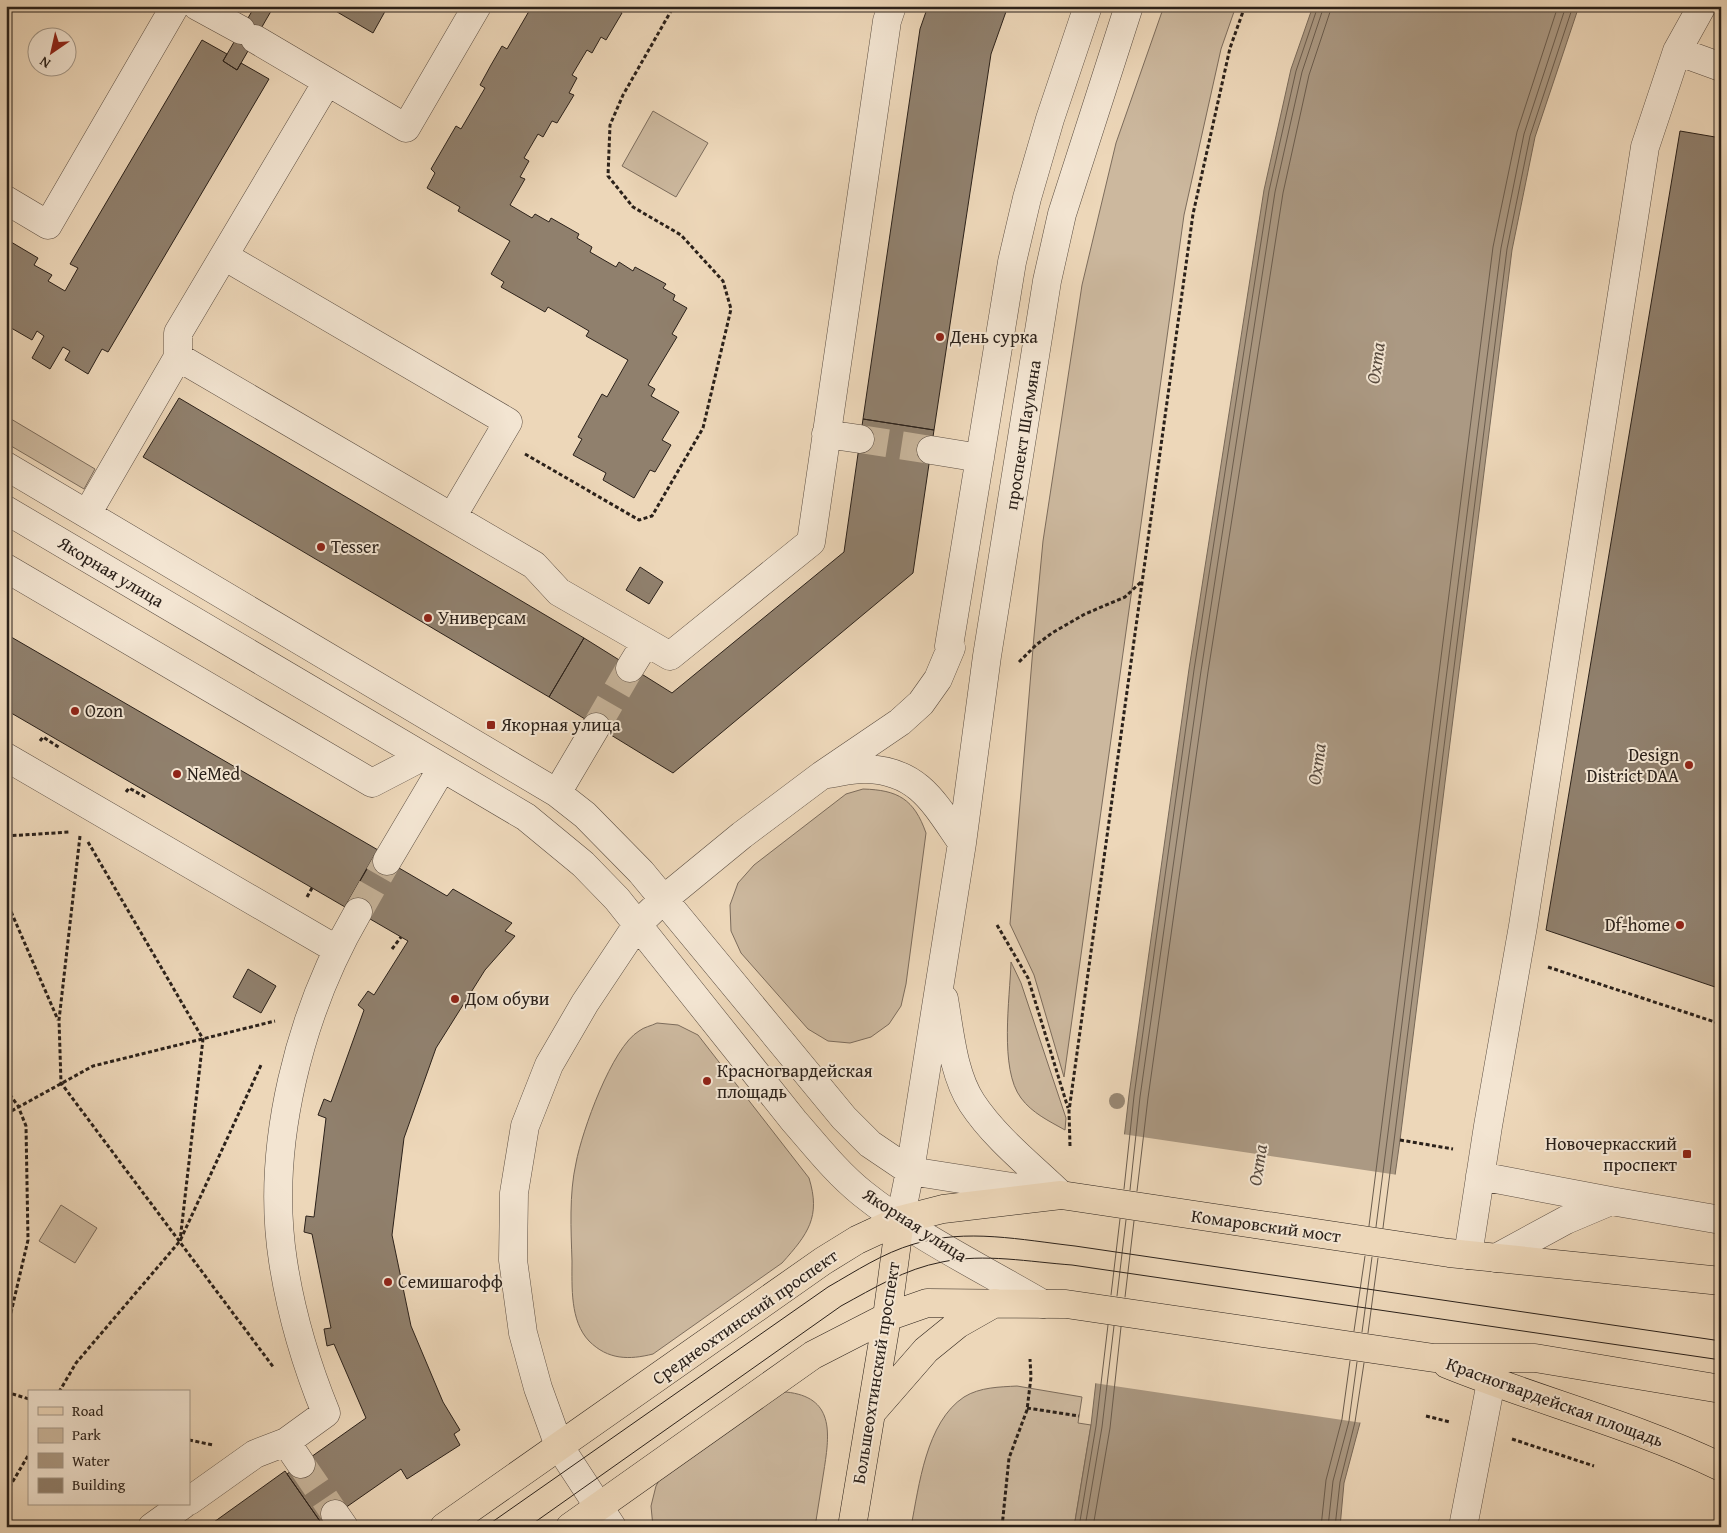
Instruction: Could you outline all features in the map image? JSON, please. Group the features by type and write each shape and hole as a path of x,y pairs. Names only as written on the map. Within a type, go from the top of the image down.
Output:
{"main road":[{"name":"Среднеохтинский проспект","path":"444,1527 823,1261 857,1240 900,1220 943,1209 1071,1196"},
{"name":"Комаровский мост","path":"1071,1196 1459,1254"},
{"name":"Большеохтинский проспект","path":"852,1527 887,1317 900,1220"},
{"path":"1459,1254 1721,1281"},
{"path":"570,1527 605,1517 813,1355 887,1317 927,1303 1055,1304 1434,1358"},
{"path":"870,1415 926,1350 958,1324 995,1303"},
{"name":"Красногвардейская площадь","path":"1434,1358 1491,1382 1656,1437 1721,1467"},
{"name":"Красногвардейская площадь","path":"1434,1358 1535,1358 1721,1389"}],"street":[{"path":"6,200 48,224 175,6"},
{"path":"197,6 248,34 406,128 478,6"},
{"path":"178,357 534,565 560,592 670,656 810,542 887,21 892,6"},
{"path":"605,1517 559,1446 538,1388 523,1333 513,1260 514,1193 525,1126 549,1065 585,1003 637,925 664,899 742,835 822,775 900,722 921,702 938,679 951,648 949,646 1012,262 1022,216 1050,119 1088,6"},
{"name":"проспект Шаумяна","path":"962,843 987,656 1047,281 1068,195 1129,6"},
{"path":"1459,1254 1480,1176 1518,957 1645,147 1677,51 1702,6"},
{"path":"1677,51 1721,67"},
{"path":"87,514 178,357 178,333 327,82"},
{"path":"224,256 508,422 452,517"},
{"path":"826,434 860,439"},
{"path":"931,450 980,458"},
{"path":"6,466 557,793 610,839 664,899 844,1118 870,1144 910,1171 1071,1196"},
{"name":"Якорная улица","path":"6,510 526,817 562,844 617,899 822,1154 861,1192 900,1220 1055,1304"},
{"path":"6,568 372,784 432,762"},
{"path":"630,668 646,642"},
{"path":"557,793 596,727"},
{"path":"6,757 336,949"},
{"path":"387,861 432,762"},
{"path":"822,775 865,768 896,773 920,786 962,843 910,1171 900,1220"},
{"path":"190,1500 255,1454 293,1453 326,1413 313,1382 294,1322 284,1268 279,1195 283,1132 295,1069 314,1008 336,949 358,912"},
{"path":"940,979 956,1063 971,1102 991,1128 1071,1196"},
{"path":"1480,1176 1721,1220"},
{"path":"1496,1258 1566,1220 1611,1201"},
{"path":"1463,1527 1491,1382"},
{"path":"152,1527 181,1506"}],"path":[{"path":"499,438 639,520 652,516 703,428 731,309 723,281 681,235 633,207 608,176 610,125 623,95 671,11 672,6"},
{"path":"1070,1146 1069,1111 1193,214 1230,48 1245,6"},
{"path":"1018,664 1036,645 1052,633 1085,614 1125,597 1142,580"},
{"path":"42,737 60,748"},
{"path":"129,788 147,798"},
{"path":"77,798 81,831 59,1020 61,1083 278,1374 313,1382"},
{"path":"6,836 81,831"},
{"path":"81,831 202,1039 180,1241"},
{"path":"6,900 59,1020"},
{"path":"997,926 1028,978 1069,1111"},
{"path":"392,949 401,937"},
{"path":"1518,957 1721,1024"},
{"path":"6,1114 93,1066 282,1020 314,1008"},
{"path":"60,1390 76,1362 180,1241 262,1064"},
{"path":"6,1089 18,1106 26,1126 28,1240 6,1334"},
{"path":"1400,1140 1462,1150"},
{"path":"1002,1527 1010,1458 1027,1408 1031,1377 1030,1359"},
{"path":"6,1392 28,1399"},
{"path":"1027,1408 1079,1416"},
{"path":"6,1493 28,1456"}],"green space":[{"path":"1164,6 1236,6 1221,49 1184,215 1064,1077 1034,975 1010,924 1034,636 1043,541 1082,285 1116,143"},
{"path":"653,111 708,143 676,197 622,166"},
{"path":"6,416 95,469 84,489 6,443"},
{"path":"863,789 895,794 903,799 916,812 926,833 906,984 901,1006 889,1024 871,1037 850,1043 828,1041 808,1029 741,953 731,931 730,905 738,883 754,865 846,794"},
{"path":"1011,962 1021,983 1066,1118 1065,1130 1030,1108 1021,1098 1014,1085 1010,1070 1007,1033"},
{"path":"657,1023 678,1025 698,1035 809,1178 814,1204 810,1224 805,1234 782,1263 653,1354 627,1358 611,1355 596,1347 589,1341 578,1324 573,1303 572,1282 572,1187 579,1149 591,1111 609,1071 629,1040 641,1030"},
{"path":"61,1205 97,1228 75,1263 39,1241"},
{"path":"1017,1386 1082,1397 1078,1423 1091,1425 1074,1527 911,1527 926,1456 941,1422 951,1408 964,1397 977,1391"},
{"path":"786,1392 802,1395 813,1401 821,1409 825,1419 827,1430 826,1456 815,1527 653,1527 651,1506 656,1486 667,1466 774,1395"}],"water":[{"name":"Охта","path":"1313,6 1579,6 1535,137 1512,250 1400,1140 1360,1423 1344,1483 1340,1527 1074,1527 1091,1425 1129,1095 1189,669 1264,190 1291,69"}],"pier":[{"path":"1122,1134 1398,1175 1363,1423 1094,1383"}],"building":[{"path":"255,6 274,6 237,70 223,61"},
{"path":"327,6 388,6 373,33"},
{"path":"532,6 619,6 617,9 622,13 606,40 601,37 592,53 587,50 572,75 577,78 569,93 574,95 557,123 552,121 543,137 538,134 524,158 529,161 520,177 525,179 510,205 532,218 535,214 549,222 551,218 579,234 577,238 592,247 590,252 616,267 619,262 633,271 635,267 666,284 663,288 675,295 673,300 687,308 672,334 677,337 648,385 655,389 651,396 679,412 662,440 671,445 655,472 650,470 634,498 603,480 606,473 573,455 582,439 578,437 602,394 607,397 628,360 586,336 589,331 548,307 545,312 501,287 504,282 491,274 510,241 458,211 460,207 427,188 435,173 431,169 456,126 461,129 485,88 480,85 491,65 502,46 507,49"},
{"path":"928,6 1008,6 991,54 934,430 863,419 920,29"},
{"path":"202,40 227,54 223,61 237,70 241,63 269,79 108,352 102,349 88,374 65,360 70,351 63,347 50,369 32,358 44,336 37,331 32,340 6,325 6,239 38,258 34,265 52,275 48,281 65,291 78,268 70,264"},
{"path":"1680,131 1721,138 1721,989 1546,930"},
{"path":"179,398 584,638 549,697 143,457"},
{"path":"863,419 934,430 913,573 673,773 549,697 584,638 672,693 844,552"},
{"path":"640,567 663,582 649,604 626,590"},
{"path":"6,634 378,850 345,907 6,710"},
{"path":"375,854 447,896 453,889 512,923 505,931 515,936 485,970 436,1048 404,1138 392,1235 411,1326 443,1402 460,1430 454,1434 460,1445 407,1479 401,1469 322,1524 287,1474 366,1418 334,1344 327,1346 324,1329 331,1328 312,1234 304,1232 306,1216 314,1217 326,1118 318,1115 324,1099 331,1102 364,1010 358,1005 368,991 374,995 408,941 346,905"},
{"path":"248,969 276,986 261,1013 233,997"},
{"path":"285,1471 324,1527 207,1527 253,1494"}],"tunnel":[{"path":"860,439 931,450"},
{"path":"596,727 630,668"},
{"path":"358,912 387,861"},
{"path":"301,1464 335,1514"}],"tram line":[{"path":"485,1527 828,1287 891,1252 934,1239 974,1236 1075,1246 1721,1341"},
{"path":"528,1527 841,1306 902,1274 928,1265 958,1259 991,1258 1072,1265 1721,1360"}],"place":[{"name":"День сурка","path":"940,337"},
{"name":"Tesser","path":"321,547"},
{"name":"Универсам","path":"428,618"},
{"name":"Ozon","path":"75,711"},
{"name":"Якорная улица","path":"491,725"},
{"name":"Design District DAA","path":"1689,765"},
{"name":"NeMed","path":"177,774"},
{"name":"Df-home","path":"1680,925"},
{"name":"Дом обуви","path":"455,999"},
{"name":"Красногвардейская площадь","path":"707,1081"},
{"name":"Новочеркасский проспект","path":"1687,1154"},
{"name":"Семишагофф","path":"388,1282"}]}
